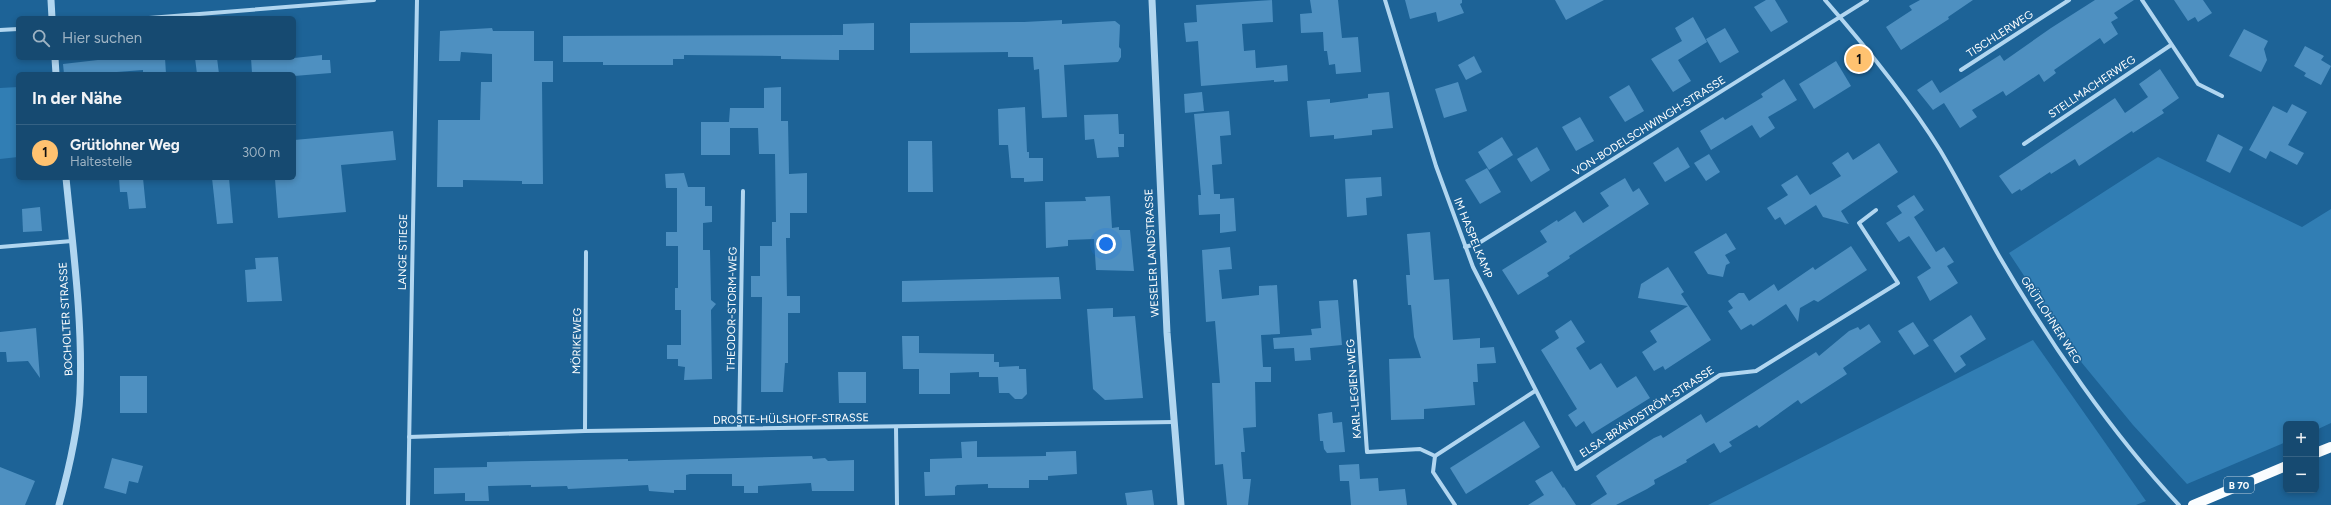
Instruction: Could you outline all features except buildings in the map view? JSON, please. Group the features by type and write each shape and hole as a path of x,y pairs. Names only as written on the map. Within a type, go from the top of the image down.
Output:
{"main road":[{"path":"2319,452 2331,447"},
{"name":"B 70","path":"2192,505 2283,467"}],"street":[{"path":"51,0 52,16"},
{"path":"175,16 374,0"},
{"name":"LANGE STIEGE","path":"408,505 417,0"},
{"name":"WESELER LANDSTRASSE","path":"1152,0 1166,302 1181,505"},
{"name":"IM HASPELKAMP","path":"1385,0 1434,159 1465,248 1535,391 1576,469"},
{"name":"GRÜTLOHNER WEG","path":"1825,0 1906,100 1939,150 2000,258 2065,359 2145,470 2178,505"},
{"name":"VON-BODELSCHWINGH-STRASSE","path":"1465,248 1479,243 1841,18 1867,0"},
{"name":"TISCHLERWEG","path":"1961,70 2069,0"},
{"path":"2142,0 2198,84 2222,96"},
{"path":"0,30 16,29"},
{"name":"STELLMACHERWEG","path":"2024,144 2171,45"},
{"path":"55,60 56,72"},
{"name":"BOCHOLTER STRASSE","path":"59,505 68,471 80,396 80,346 66,180"},
{"name":"THEODOR-STORM-WEG","path":"739,428 743,191"},
{"name":"ELSA-BRÄNDSTRÖM-STRASSE","path":"1576,469 1720,375 1756,371 1898,283 1859,222 1876,210"},
{"path":"0,247 72,241"},
{"name":"MÖRIKEWEG","path":"585,431 586,252"},
{"name":"KARL-LEGIEN-WEG","path":"1355,280 1367,452 1420,449 1435,456"},
{"path":"1455,505 1433,472 1435,456 1535,391"},
{"name":"DROSTE-HÜLSHOFF-STRASSE","path":"409,437 585,431 1174,422"},
{"path":"896,427 897,505"}],"shaded area":[{"path":"16,87 16,157 0,159 0,88"},
{"path":"2158,157 2302,227 2331,209 2331,423 2319,429 2319,421 2283,421 2283,443 2187,484 2133,425 2082,363 2009,253"},
{"path":"2033,340 2146,501 2136,505 1708,505"}],"place":[{"name":"Grütlohner Weg","path":"1859,59"}]}
